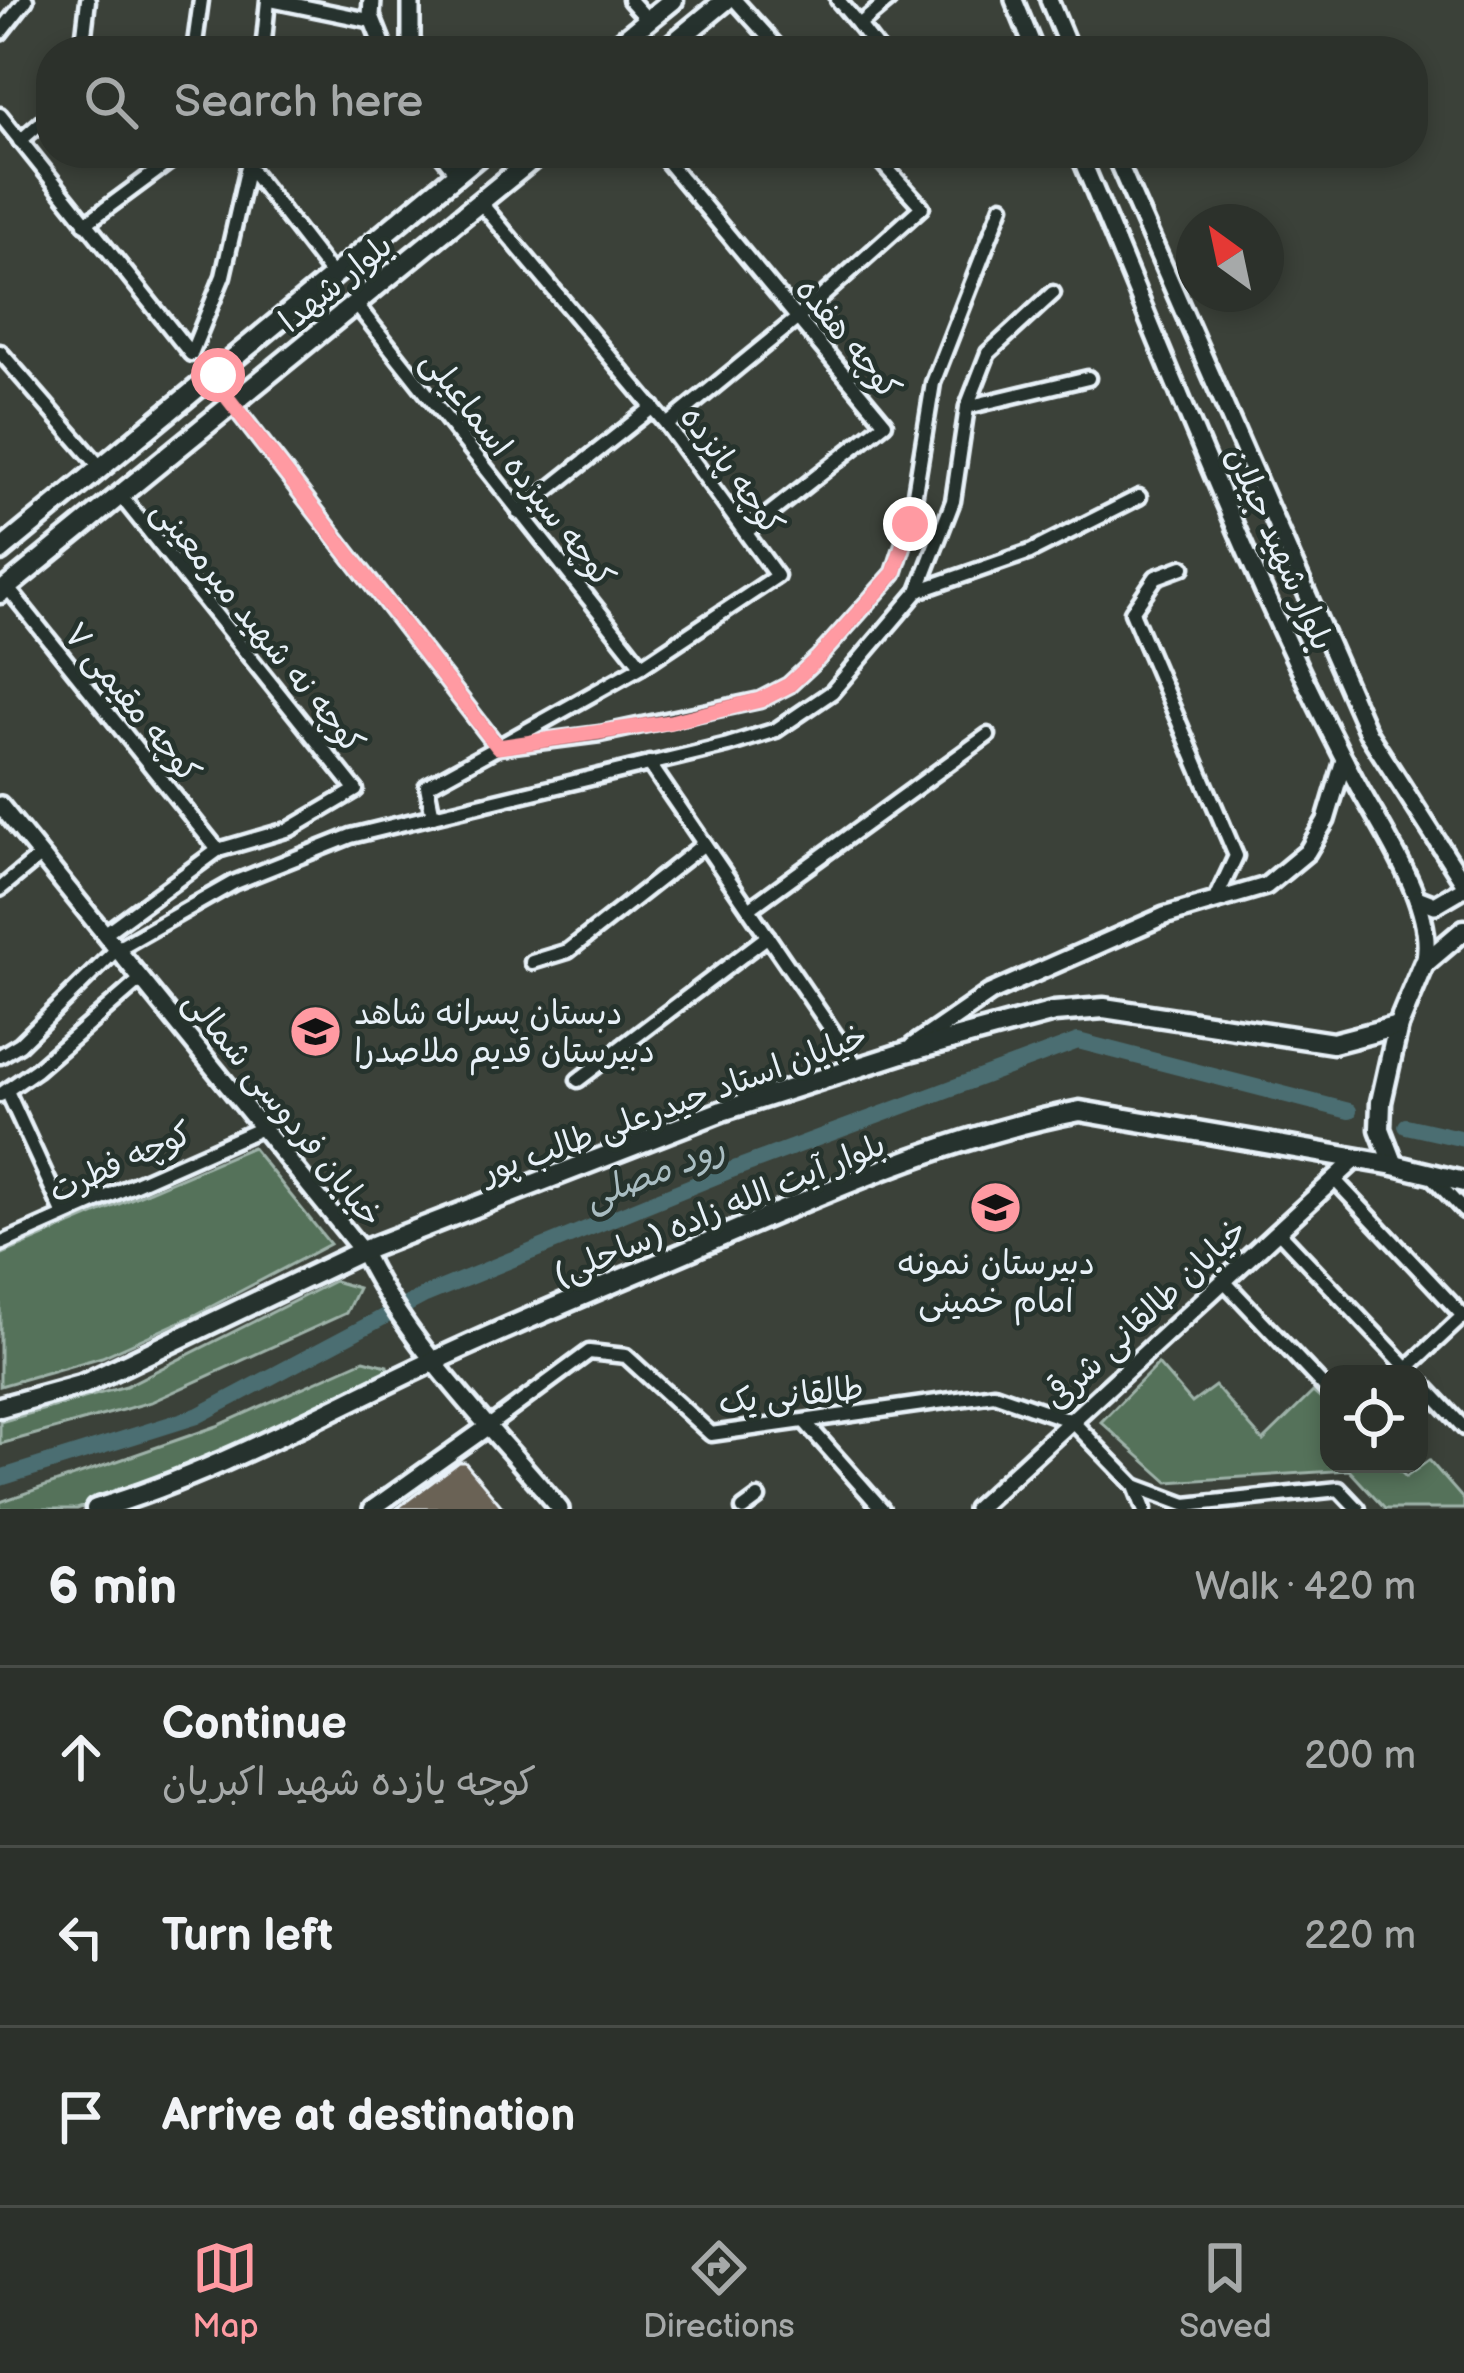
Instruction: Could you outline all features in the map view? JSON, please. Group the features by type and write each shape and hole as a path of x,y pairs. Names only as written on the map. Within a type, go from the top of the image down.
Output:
{"main road":[{"path":"628,36 673,0"},
{"path":"684,36 731,0"},
{"name":"بلوار شهدا","path":"0,551 464,168"},
{"name":"بلوار شهدا","path":"3,590 522,168"},
{"path":"1394,1165 1380,1130 1398,1026 1424,964 1464,930"},
{"name":"خیابان استاد حیدرعلی طالب پور","path":"0,1408 85,1384 362,1251 722,1111 906,1052 1054,1012 1104,1008 1333,1043 1398,1026"},
{"name":"بلوار آیت الله زاده (ساحلی)","path":"96,1509 286,1435 435,1360 831,1189 1034,1119 1080,1111 1394,1165 1464,1182"}],"street":[{"path":"0,33 26,0"},
{"path":"84,36 88,0"},
{"path":"196,36 201,0"},
{"path":"265,36 270,0 373,21"},
{"path":"372,0 379,36"},
{"path":"411,0 414,36"},
{"path":"630,0 648,20"},
{"path":"731,0 767,36"},
{"path":"838,0 867,36"},
{"path":"859,26 889,0"},
{"path":"1014,0 1030,36"},
{"path":"1048,0 1064,36"},
{"path":"0,115 36,161"},
{"path":"20,141 36,127"},
{"path":"41,168 191,354 223,276 250,170"},
{"path":"86,224 161,168"},
{"path":"454,168 458,173"},
{"name":"کوچه هفده","path":"673,168 885,423 746,532"},
{"path":"667,425 799,317 922,207 887,168"},
{"name":"بلوار شهید جیلان","path":"1085,168 1275,614 1417,898 1426,928 1424,964"},
{"name":"بلوار شهید جیلان","path":"1121,168 1368,733 1464,885"},
{"path":"250,170 333,276"},
{"name":"کوچه پانزده","path":"433,816 427,786 642,666 777,576 653,407 480,202"},
{"path":"213,379 498,747 647,726 760,700 789,685 894,573 910,524 933,382 1002,206"},
{"path":"0,1056 20,1044 117,949 233,884 352,836 776,730 805,713 832,692 918,591 953,501 967,407 988,353 1053,293"},
{"name":"کوچه سیزده اسماعیلی","path":"355,303 642,666"},
{"path":"0,352 101,468"},
{"path":"967,407 1088,378"},
{"path":"519,512 653,407"},
{"name":"کوچه نه شهید میرمعینی","path":"120,495 356,790 290,830 218,850"},
{"path":"918,591 1030,551 1139,497"},
{"path":"1183,567 1156,577 1132,612 1236,856 1215,901"},
{"name":"کوچه مقیمی ۷","path":"3,590 218,850"},
{"path":"748,908 988,735"},
{"path":"906,1052 989,993 1164,916 1266,886 1306,852 1326,820 1344,760"},
{"path":"649,763 857,1067"},
{"name":"خیابان فردوسی شمالی","path":"0,805 362,1251 380,1289 414,1334 560,1509"},
{"path":"532,962 568,951 704,844"},
{"path":"104,934 218,850"},
{"path":"0,889 41,855"},
{"path":"1417,898 1435,905 1464,885"},
{"path":"578,1080 767,936"},
{"path":"64,1216 4,1093 141,980"},
{"name":"کوچه فطرت","path":"0,1244 262,1128"},
{"name":"خیابان طالقانی شرقی","path":"976,1509 1355,1160"},
{"path":"1428,1173 1464,1211"},
{"path":"1334,1180 1464,1316 1418,1365"},
{"path":"1278,1232 1402,1365"},
{"path":"1223,1282 1320,1383"},
{"name":"طالقانی یک","path":"490,1425 589,1352 626,1356 711,1434 994,1394 1072,1421"},
{"path":"1428,1392 1464,1427"},
{"path":"1072,1421 1135,1486 1144,1509"},
{"path":"805,1422 882,1509"},
{"path":"372,1509 490,1425"},
{"path":"1135,1486 1186,1505 1340,1490 1358,1509"},
{"path":"743,1509 758,1498"}],"green space":[{"path":"252,1147 330,1244 197,1314 102,1357 0,1386 0,1255"},
{"path":"334,1281 358,1288 346,1313 151,1402 0,1444 0,1422 126,1386"},
{"path":"364,1360 387,1366 388,1378 194,1467 77,1509 0,1509 0,1502 217,1426"},
{"path":"1158,1364 1192,1403 1215,1386 1263,1441 1313,1392 1320,1398 1320,1472 1168,1482 1101,1422"},
{"path":"1429,1460 1464,1500 1464,1509 1385,1509 1352,1473 1402,1473 1406,1477 1428,1473"}],"building":[{"path":"465,1462 504,1509 396,1509"}],"waterway":[{"name":"رود مصلی","path":"0,1478 197,1416 425,1295 726,1172 1078,1041 1349,1111"},
{"name":"رود مصلی","path":"1406,1126 1464,1139"}],"place":[{"name":"دبستان پسرانه شاهد دبیرستان قدیم ملاصدرا","path":"315,1031"},
{"name":"دبیرستان نمونه امام خمینی","path":"996,1208"}],"route":[{"path":"218,375 213,379 498,747 670,722 760,700 789,685 894,573 910,524"}]}
